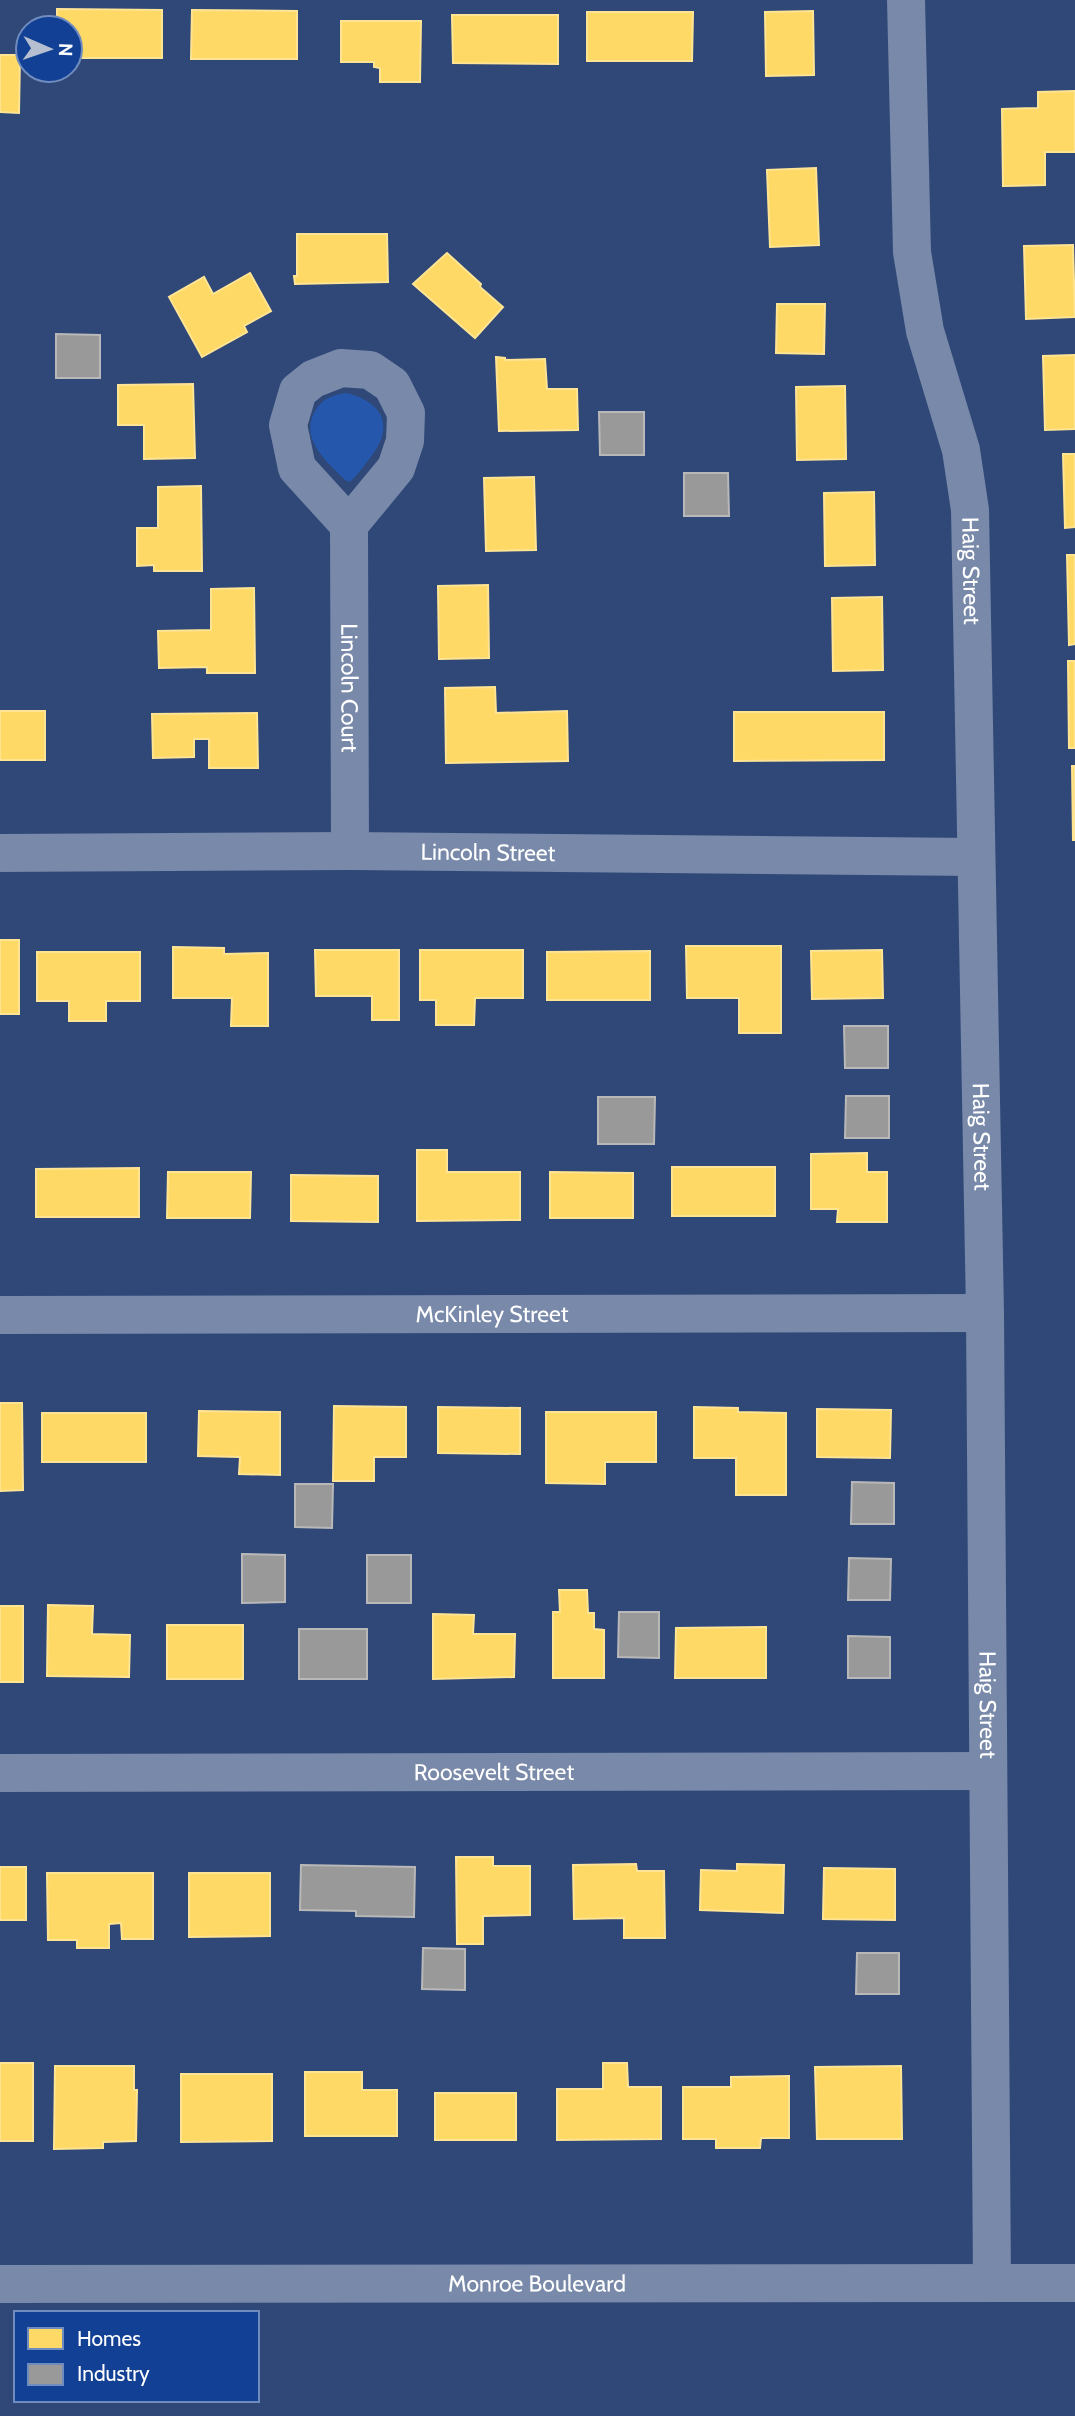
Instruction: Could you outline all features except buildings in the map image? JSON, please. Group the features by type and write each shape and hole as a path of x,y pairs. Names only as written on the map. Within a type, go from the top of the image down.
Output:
{"street":[{"name":"Haig Street","path":"906,0 912,252 925,331 961,450 970,510 985,1313 992,2283"},
{"name":"Lincoln Court","path":"349,525 350,851"},
{"name":"Lincoln Street","path":"0,853 350,851 976,857"},
{"name":"McKinley Street","path":"0,1315 985,1313"},
{"name":"Roosevelt Street","path":"0,1773 987,1770"},
{"name":"Monroe Boulevard","path":"0,2284 1075,2283"}],"shaded area":[{"path":"347,393 361,398 378,411 383,429 376,450 349,482 323,458 310,431 311,421 321,403 332,396"}]}
